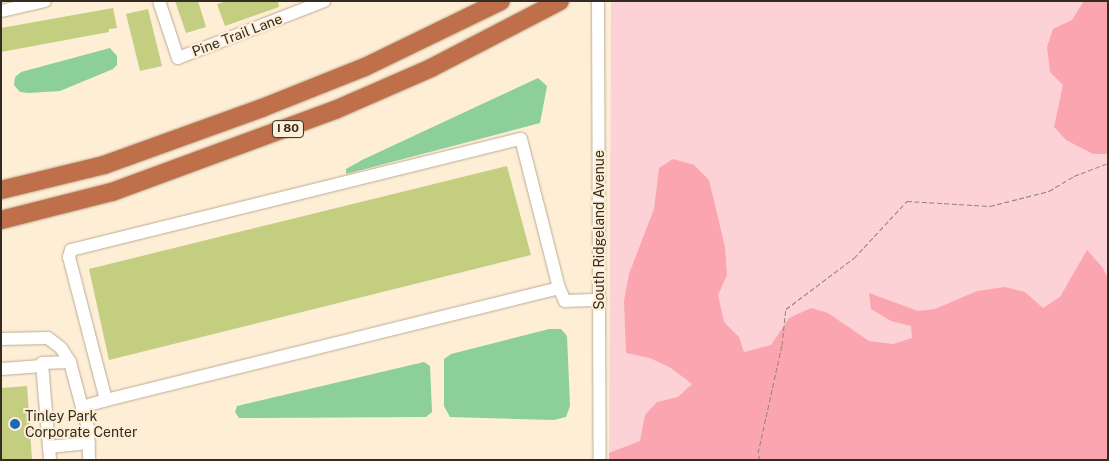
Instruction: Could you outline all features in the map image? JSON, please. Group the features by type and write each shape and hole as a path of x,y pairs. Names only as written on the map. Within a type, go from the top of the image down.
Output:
{"highway":[{"name":"I 80","path":"1,190 104,165 262,108 365,67 501,1"},
{"name":"I 80","path":"1,220 112,192 326,114 431,68 560,1"}],"street":[{"path":"1,10 45,1"},
{"name":"Pine Trail Lane","path":"159,1 178,58 324,1"},
{"name":"South Ridgeland Avenue","path":"598,1 600,460"},
{"path":"106,400 69,257 71,250 521,139 558,288 565,301 600,300"},
{"path":"82,407 558,288"},
{"path":"1,339 48,338 61,348 70,362 82,407 89,443 90,460"},
{"path":"2,369 42,366 42,363 70,362"},
{"path":"42,366 49,453 89,443"}],"path":[{"path":"760,460 758,453 782,345 786,309 854,258 908,201 990,206 1049,191 1074,176 1108,163"}],"shaded area":[{"path":"611,1 1108,1 1108,460 609,460"},
{"path":"1084,1 1108,1 1107,154 1093,154 1066,140 1054,127 1063,85 1050,72 1047,47 1053,29 1072,20"},
{"path":"110,48 117,56 117,65 113,69 60,91 20,92 14,85 15,77 21,72"},
{"path":"538,78 547,86 540,123 346,174 346,169 362,160"},
{"path":"673,159 694,165 709,180 725,247 727,275 718,295 724,322 739,337 744,352 771,345 789,318 811,308 828,313 869,341 893,344 912,338 911,326 891,321 871,309 869,293 918,311 935,309 977,291 1005,287 1025,292 1043,308 1060,297 1087,250 1103,268 1108,279 1108,460 609,460 609,453 640,441 645,415 657,402 678,397 692,384 671,368 650,358 626,353 624,301 629,274 654,209 659,168"},
{"path":"549,329 561,329 567,336 570,406 566,417 554,420 450,417 444,406 444,359 451,354"},
{"path":"424,362 430,366 432,412 426,417 239,418 235,412 237,406"}],"building":[{"path":"175,1 198,1 206,27 186,33"},
{"path":"227,1 278,1 279,7 225,26 217,4"},
{"path":"113,8 117,28 109,29 109,32 1,52 1,28"},
{"path":"148,9 162,66 140,71 126,14"},
{"path":"507,166 531,255 109,360 89,269"},
{"name":"Tinley Park Corporate Center","path":"27,386 32,460 1,460 1,388"}],"place":[{"name":"Tinley Park Corporate Center","path":"15,424"}]}
